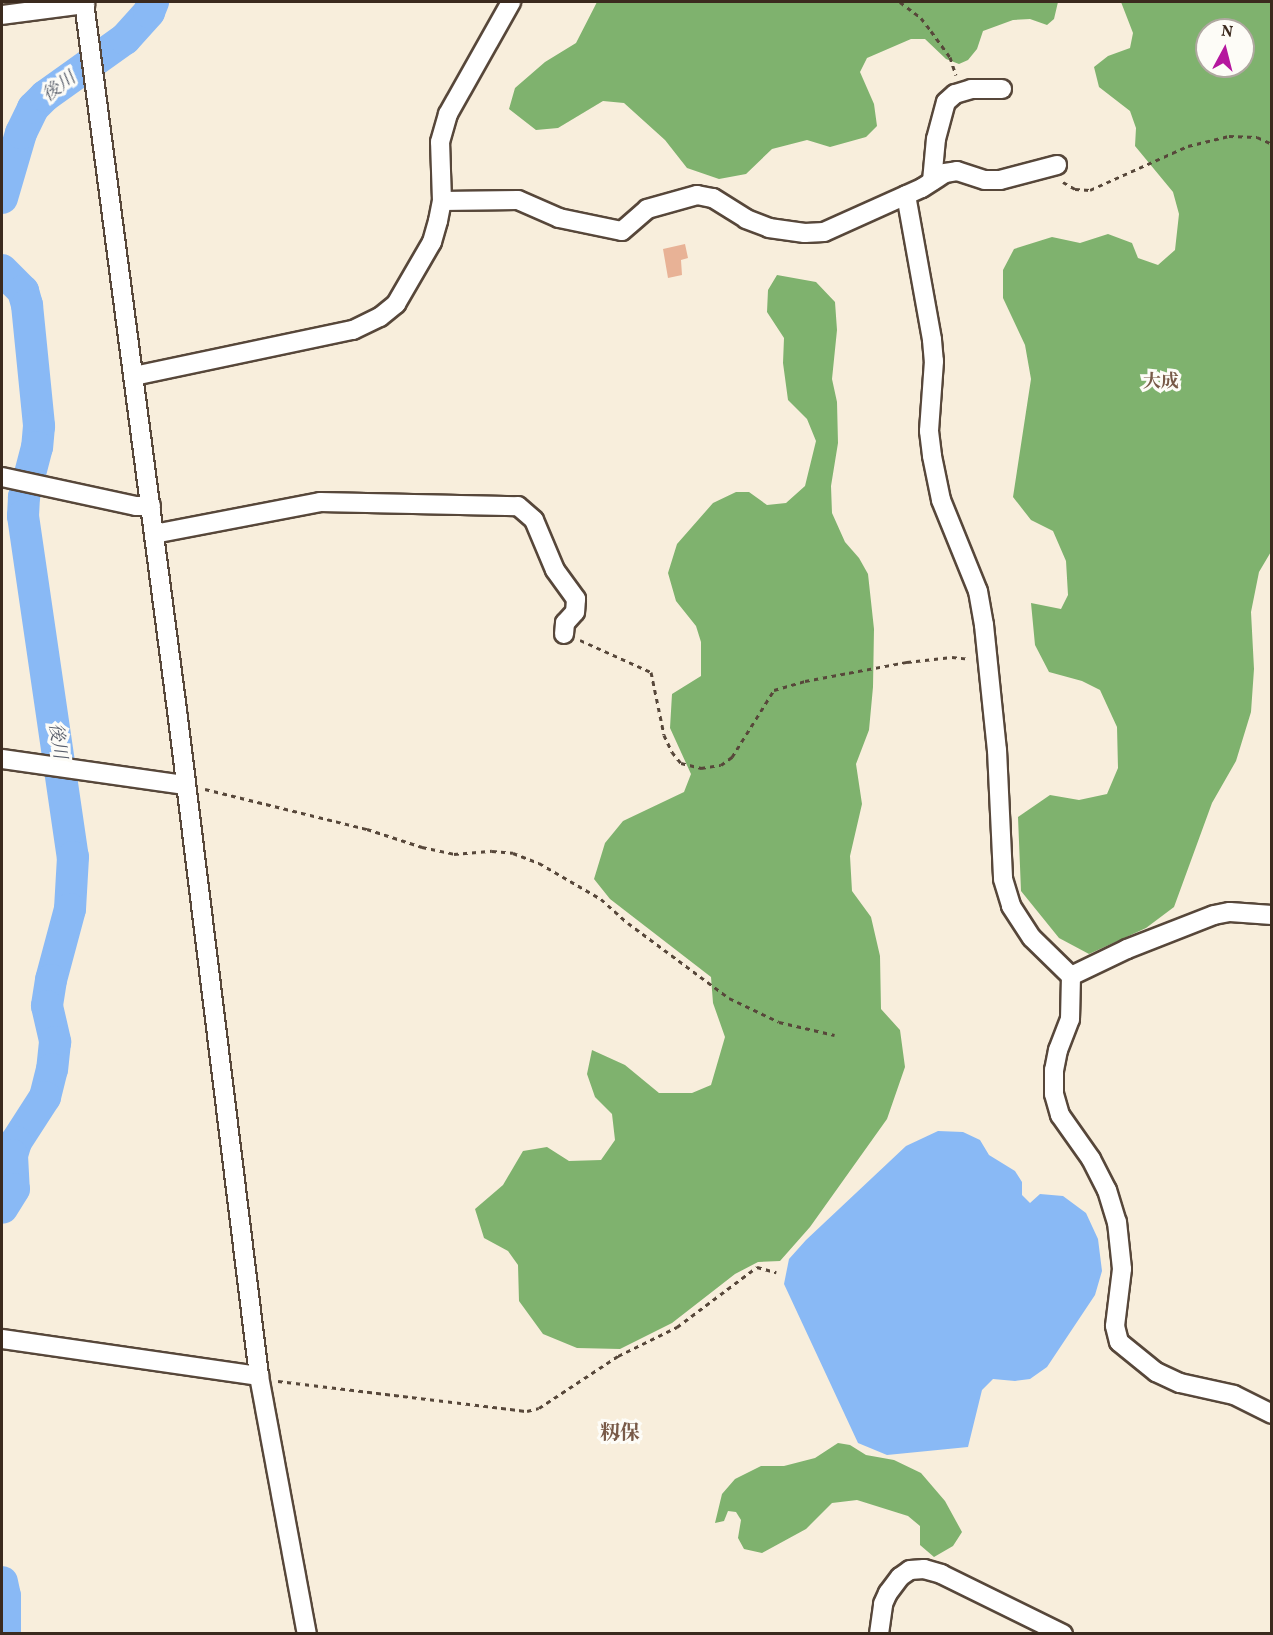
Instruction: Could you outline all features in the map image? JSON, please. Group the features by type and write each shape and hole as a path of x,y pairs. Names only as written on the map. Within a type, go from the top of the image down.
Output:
{"street":[{"path":"134,376 353,330 380,317 396,304 432,242 442,201 440,142 448,114 511,2"},
{"path":"2,15 85,3 151,506 259,1376 307,1634"},
{"path":"932,181 936,140 942,110 946,102 955,94 982,87 1002,89"},
{"path":"442,201 518,200 559,218 621,231 648,209 697,195 713,198 746,219 770,228 805,233 824,232 906,195 945,173 957,171 985,180 1000,180 1057,165"},
{"path":"906,195 932,340 933,361 928,431 932,456 941,500 978,591 997,750 1003,879 1011,906 1032,938 1071,976 1070,1019 1058,1050 1054,1070 1054,1094 1060,1115 1091,1159 1107,1190 1117,1222 1122,1269 1115,1326 1119,1342 1156,1372 1180,1383 1234,1395 1272,1414"},
{"path":"18,480 136,506 151,506"},
{"path":"154,534 320,502 518,506 534,520 555,570 576,599 575,612 565,623 564,634"},
{"path":"2,759 185,784"},
{"path":"1071,976 1127,949 1214,915 1230,912 1272,915"},
{"path":"2,1339 259,1376"},
{"path":"879,1634 883,1604 888,1593 900,1577 910,1570 924,1569 941,1574 1063,1634"}],"path":[{"path":"900,2 921,18 950,57 956,73 955,94"},
{"path":"1057,165 1062,181 1075,189 1090,190 1188,146 1240,135 1257,137 1272,144"},
{"path":"564,634 651,672 664,735 672,752 681,762 701,768 721,765 732,758 774,690 805,681 907,662 952,657 987,661"},
{"path":"185,784 367,829 422,847 454,854 492,850 539,863 601,899 628,923 729,998 779,1022 835,1035"},
{"path":"259,1376 496,1408 533,1410 571,1389 618,1356 677,1327 757,1267 776,1272"}],"green space":[{"path":"597,2 1058,2 1054,19 1047,25 1030,19 1013,20 983,31 977,49 968,60 959,64 946,59 925,39 911,39 867,58 860,72 874,104 877,126 866,137 830,147 807,140 772,149 746,174 719,179 687,168 665,140 624,103 603,101 558,128 536,130 509,109 515,88 545,62 576,43"},
{"path":"1121,2 1271,2 1272,550 1259,572 1251,612 1254,669 1251,712 1236,761 1212,803 1174,907 1146,928 1089,954 1059,938 1021,891 1018,817 1050,795 1079,800 1107,794 1118,768 1117,727 1100,690 1082,681 1049,672 1035,645 1031,603 1061,609 1068,595 1066,561 1053,531 1031,520 1013,497 1031,379 1025,345 1003,298 1003,270 1014,249 1052,237 1080,243 1108,234 1132,243 1138,258 1158,265 1175,250 1179,214 1173,192 1135,146 1136,128 1130,111 1099,87 1094,67 1108,56 1130,48 1133,33"},
{"path":"777,275 816,282 835,302 837,330 832,379 837,402 838,443 831,486 832,513 845,542 859,558 868,574 874,629 873,687 869,730 856,764 862,804 850,856 852,891 871,917 880,956 881,1009 900,1030 905,1067 887,1119 810,1227 780,1261 758,1262 735,1274 672,1323 620,1349 577,1348 543,1334 519,1301 518,1265 508,1251 484,1238 475,1209 503,1185 523,1151 547,1147 569,1161 601,1160 615,1140 612,1114 595,1097 587,1074 592,1050 625,1065 659,1093 692,1093 711,1085 725,1037 713,1003 711,977 610,899 594,879 605,843 623,821 684,792 691,774 670,728 672,694 701,676 701,642 696,626 676,601 668,573 677,544 713,503 736,492 749,492 767,505 786,503 805,486 816,441 807,419 788,400 783,363 784,338 767,312 768,290"},
{"path":"838,1443 850,1445 866,1455 894,1460 921,1473 945,1501 962,1532 953,1546 934,1557 920,1545 920,1526 908,1516 857,1500 832,1503 806,1529 762,1553 744,1549 738,1538 741,1520 736,1512 728,1511 724,1521 715,1523 722,1494 735,1479 761,1466 784,1466 815,1458"}],"water":[{"path":"938,1131 963,1132 980,1140 989,1155 1015,1171 1022,1182 1022,1195 1030,1203 1040,1194 1063,1196 1086,1213 1098,1239 1102,1271 1095,1295 1047,1367 1030,1379 1015,1381 993,1379 982,1390 968,1447 887,1455 858,1443 784,1284 789,1259 806,1240 906,1146"}],"building":[{"path":"685,244 688,258 681,260 682,275 668,278 663,249"}],"waterway":[{"name":"後川","path":"2,198 21,133 33,108 45,96 125,39 149,12 153,2"},
{"name":"後川","path":"2,270 23,291 27,305 39,426 37,447 24,497 23,516 73,857 70,909 51,980 47,1006 55,1042 52,1069 45,1097 16,1142 12,1155 14,1189 2,1208"},
{"name":"後川","path":"2,1582 5,1596 5,1634"}],"district":[{"name":"大成","path":"1161,383"},
{"name":"籾保","path":"620,1434"}]}
